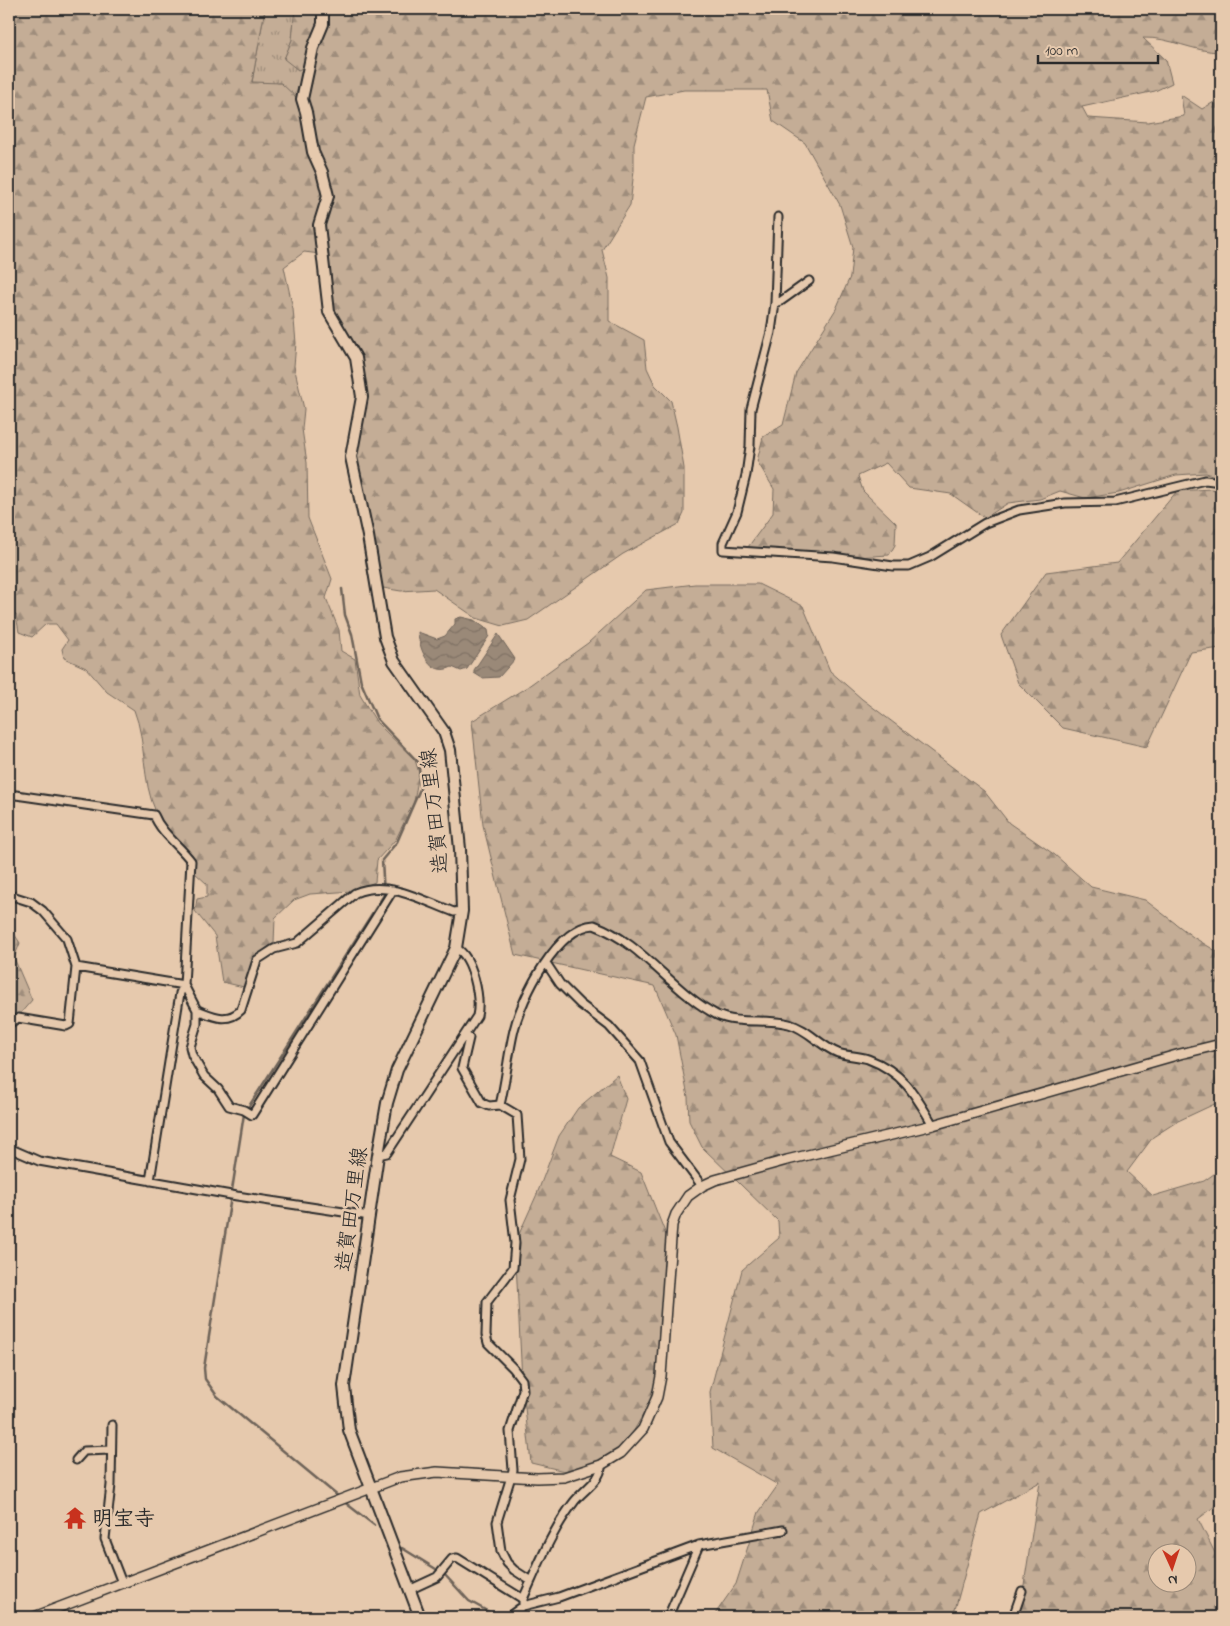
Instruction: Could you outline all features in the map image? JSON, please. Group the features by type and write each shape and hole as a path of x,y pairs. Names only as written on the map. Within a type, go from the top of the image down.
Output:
{"main road":[{"name":"造賀田万里線","path":"324,9 323,24 313,48 302,99 313,152 322,172 328,196 319,225 329,312 356,358 362,397 351,457 368,536 385,637 394,661 444,732 450,750 460,849 462,911 456,948 397,1070 388,1103 378,1155 344,1386 349,1430 369,1488 420,1617"}],"street":[{"path":"778,217 775,303 767,351 751,408 750,446 746,475 737,512 723,543 723,550 833,557 893,566 909,566 930,557 985,523 1019,510 1065,503 1115,502 1205,480 1221,482"},
{"path":"775,303 782,301 809,281"},
{"path":"9,794 154,815 164,833 177,843 191,861 184,985 180,993 150,1181"},
{"path":"197,1010 216,1018 235,1016 241,1010 257,960 274,949 297,943 355,893 376,888 393,890 454,912 462,911"},
{"path":"184,985 197,1010 197,1024 190,1047 197,1066 218,1089 230,1106 252,1114 393,890"},
{"path":"9,895 31,902 55,922 67,939 76,967 70,1024 66,1026 18,1018 9,1024"},
{"path":"500,1105 515,1028 528,992 546,963 561,944 579,929 594,925 623,939 699,1003 718,1015 729,1018 788,1024 800,1028 837,1053 867,1059 886,1068 899,1076 914,1091 933,1125"},
{"path":"378,1155 387,1153 466,1036 477,1016 480,1004 478,991 463,952 456,948"},
{"path":"546,963 567,991 609,1026 640,1061 670,1142 702,1186"},
{"path":"76,967 184,985"},
{"path":"466,1036 469,1038 462,1068 482,1103 489,1106 500,1105 517,1115 520,1159 510,1200 515,1243 513,1268 488,1302 486,1335 488,1343 514,1368 522,1380 523,1390 510,1431 512,1476 497,1522 498,1537 506,1563 532,1581"},
{"path":"34,1617 369,1488 416,1473 473,1473 564,1477 601,1465 629,1445 643,1429 655,1406 661,1376 672,1225 681,1205 702,1186 787,1160 933,1125 1221,1044"},
{"path":"9,1148 39,1161 150,1181 370,1216"},
{"path":"112,1425 110,1450 111,1485 105,1539 122,1583"},
{"path":"76,1460 84,1451 110,1450"},
{"path":"508,1617 523,1602 550,1540 578,1497 600,1475 601,1465"},
{"path":"409,1590 437,1577 452,1558 457,1558 523,1602 559,1597 699,1545 783,1530"},
{"path":"668,1617 699,1545"},
{"path":"1013,1617 1022,1591"}],"green space":[{"path":"9,9 265,9 252,82 281,83 298,99 325,196 320,254 304,252 284,267 293,309 296,343 294,366 304,409 302,429 307,463 308,518 332,579 326,598 339,630 341,651 355,659 360,695 377,723 415,760 419,773 414,802 396,839 377,860 375,882 352,891 310,894 294,900 275,918 274,943 254,961 244,987 222,982 215,936 195,911 197,899 207,897 207,884 194,872 189,854 166,828 156,812 148,787 141,735 134,710 107,692 86,668 64,658 62,649 68,640 56,624 46,624 32,637 19,632 16,615 9,611"},
{"path":"265,9 295,9 292,40 284,59 307,66 298,99 252,82"},
{"path":"295,9 320,9 320,23 307,66 298,70 284,59 292,40"},
{"path":"328,9 1221,9 1221,52 1201,50 1153,38 1143,38 1166,60 1172,83 1155,91 1082,107 1088,118 1148,122 1184,116 1181,95 1202,109 1221,98 1221,478 1206,473 1176,475 1119,493 1085,498 1060,491 1040,499 1008,503 985,518 951,494 909,488 886,463 858,476 863,491 896,523 895,545 889,555 857,557 748,547 773,513 774,489 757,461 763,437 783,425 796,373 836,309 850,277 853,247 840,205 805,143 773,121 767,90 684,90 646,97 634,144 634,170 630,205 602,250 609,278 609,321 644,340 647,368 655,385 671,401 684,468 684,513 679,524 623,554 528,620 503,626 476,618 434,589 401,591 383,588 379,580 355,457 366,397 333,311 323,225 332,196 317,151 306,98"},
{"path":"1211,489 1221,491 1221,648 1191,652 1147,747 1063,728 1018,683 1001,635 1046,572 1117,563 1177,491"},
{"path":"695,584 758,584 803,606 830,671 862,699 984,791 1009,823 1055,855 1091,887 1145,900 1193,937 1221,954 1221,1101 1178,1121 1153,1137 1127,1172 1153,1196 1204,1181 1221,1169 1221,1502 1198,1519 1221,1565 1221,1617 1019,1617 1040,1482 981,1514 953,1617 713,1617 736,1584 759,1512 778,1485 713,1448 710,1392 742,1270 779,1238 778,1221 702,1147 689,1121 688,1097 676,1035 655,986 515,955 483,825 472,721 527,687 588,643 646,590"},
{"path":"9,926 20,943 14,958 32,1000 19,1015 9,1021"},
{"path":"617,1075 626,1099 610,1157 641,1172 670,1245 659,1387 621,1453 577,1474 531,1463 522,1380 515,1243 537,1194 559,1136 578,1108"}],"water":[{"path":"461,617 474,620 488,630 489,636 467,669 461,671 452,667 438,669 427,660 423,653 418,632 437,639 445,636 455,624 455,619"},
{"path":"498,634 515,659 499,677 482,678 474,673 474,670"}],"waterway":[{"path":"339,1497 217,1396 205,1379 204,1368 244,1114 384,895 382,860 397,842 420,789 419,763 377,719 361,682 352,634 345,615 342,589"},
{"path":"343,1501 374,1525"},
{"path":"402,1548 444,1574 469,1601 498,1617"}],"place":[{"name":"明宝寺","path":"75,1518"}]}
